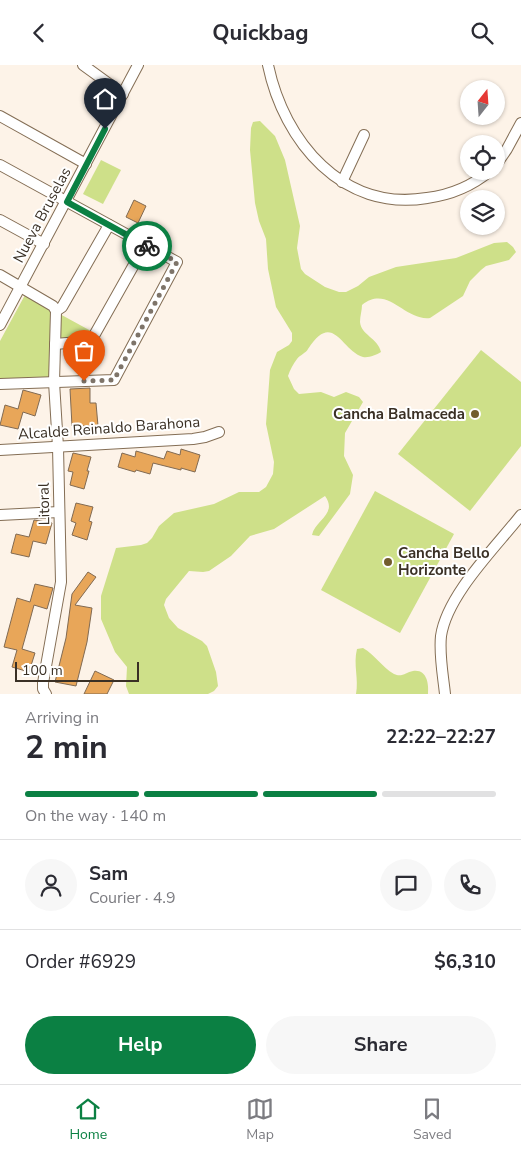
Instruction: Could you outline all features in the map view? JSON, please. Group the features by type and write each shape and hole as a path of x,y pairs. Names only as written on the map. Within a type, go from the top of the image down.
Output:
{"street":[{"path":"83,65 123,94"},
{"name":"Nueva Bruselas","path":"0,325 67,202 138,65"},
{"path":"268,65 277,96 302,143 318,162 342,182 378,197 398,200 420,199 459,190 479,180"},
{"path":"0,116 86,164"},
{"path":"505,153 521,123"},
{"path":"342,182 364,135"},
{"path":"0,165 177,262 114,380 0,384"},
{"path":"0,220 44,243"},
{"path":"0,275 53,306 56,311 62,307 108,225"},
{"path":"55,344 91,341 144,245"},
{"name":"Litoral","path":"46,694 43,689 61,582 58,447 54,382 56,311"},
{"name":"Alcalde Reinaldo Barahona","path":"0,450 193,439 219,432"},
{"path":"0,515 59,512"},
{"path":"445,694 441,647 443,627 449,610 458,595 521,515"}],"green space":[{"path":"260,121 275,136 285,160 300,226 297,248 301,269 305,274 325,287 339,292 346,292 358,286 369,277 396,267 456,258 494,243 507,242 516,252 509,260 486,266 470,281 463,296 430,318 412,314 388,301 380,299 371,300 362,305 361,326 377,343 381,352 377,354 363,357 355,353 337,336 331,333 324,333 297,359 288,376 294,389 299,394 321,392 334,397 346,392 359,397 363,402 345,433 344,456 353,475 350,494 319,536 312,535 329,508 325,496 274,529 250,536 231,556 209,571 189,571 166,599 164,605 169,618 178,628 202,641 207,646 216,672 218,686 214,691 208,694 129,694 126,686 127,667 115,652 101,619 101,596 116,548 147,543 159,526 174,513 214,504 239,492 259,492 266,487 273,474 274,462 266,424 270,370 277,352 292,341 292,333 276,307 268,269 266,239 255,203 250,150 251,128 253,122"},
{"path":"101,160 121,170 103,204 83,194"},
{"path":"25,295 91,331 87,338 51,340 51,379 0,378 0,341"},
{"name":"Cancha Balmaceda","path":"481,350 521,382 521,446 470,511 398,454"},
{"name":"Cancha Bello Horizonte","path":"375,491 454,534 400,633 321,590"},
{"path":"363,648 394,674 402,675 413,671 421,672 426,678 428,694 356,694 356,655 357,649"}],"building":[{"path":"134,200 146,206 138,223 126,217"},
{"path":"90,388 90,403 96,403 98,426 72,426 70,389"},
{"path":"23,390 41,395 35,416 23,412 18,429 0,425 5,405 18,409"},
{"path":"181,449 200,455 195,472 153,463 150,474 118,467 122,453 135,457 136,451 164,459 167,451 180,455"},
{"path":"73,453 91,457 84,489 70,485 73,472 68,471"},
{"path":"76,503 93,507 89,521 92,522 87,540 72,535 76,523 71,521"},
{"path":"34,520 52,523 46,544 33,541 29,557 11,553 16,534 29,537"},
{"path":"88,572 96,577 75,605 92,608 87,642 76,686 55,682 66,638 72,594"},
{"path":"35,584 53,588 47,609 34,605 22,649 35,653 29,672 12,667 17,650 4,647 17,598 30,602"},
{"path":"95,671 114,680 107,694 84,694"}],"way so far":[{"path":"84,381 114,380 177,262 147,246"}],"place":[{"name":"Cancha Balmaceda","path":"475,414"},
{"name":"Cancha Bello Horizonte","path":"388,562"}],"route":[{"path":"105,129 67,202 147,246"}]}
